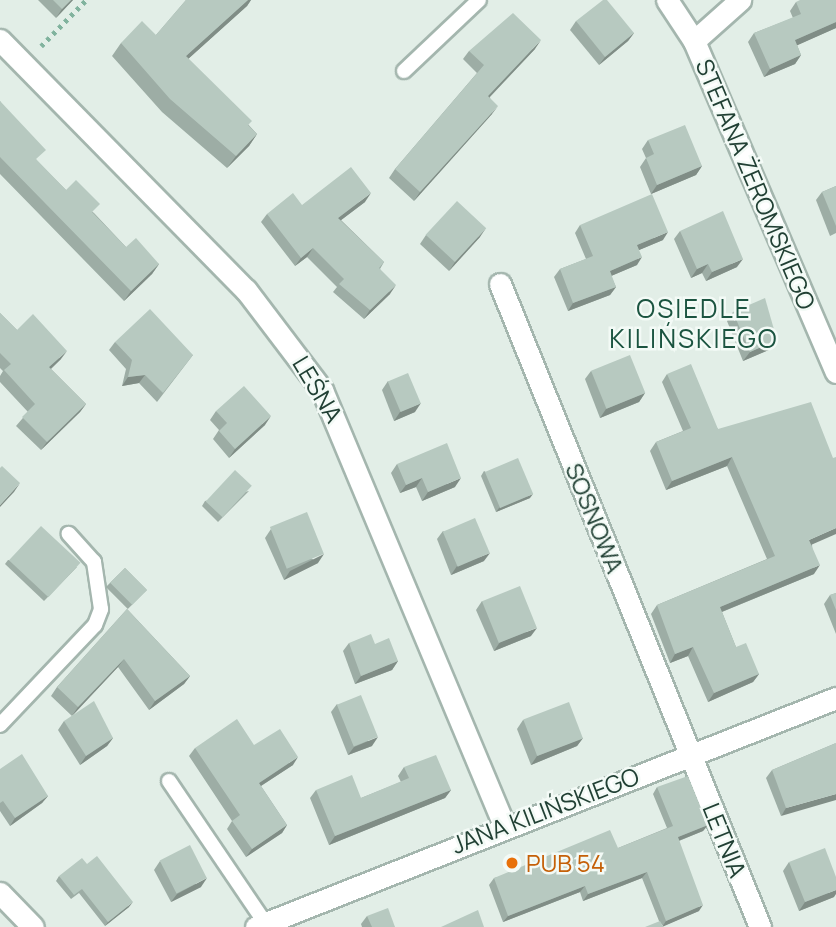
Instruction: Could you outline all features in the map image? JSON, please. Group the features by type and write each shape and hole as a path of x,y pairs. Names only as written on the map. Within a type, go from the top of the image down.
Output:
{"street":[{"name":"STEFANA ŻEROMSKIEGO","path":"667,0 694,41 836,372"},
{"path":"694,41 740,0"},
{"name":"LEŚNA","path":"0,40 246,289 322,390 504,825"},
{"name":"SOSNOWA","path":"500,284 690,753"},
{"name":"JANA KILIŃSKIEGO","path":"260,925 504,825 836,698"},
{"name":"LETNIA","path":"690,753 760,927"},
{"path":"0,893 33,927"}],"lane":[{"path":"404,71 479,0"},
{"path":"0,725 95,625 101,609 94,562 69,534"},
{"path":"169,781 260,925"}],"path":[{"path":"23,65 86,0"}],"building":[{"path":"53,0 71,0 62,9"},
{"path":"186,0 248,0 186,56 252,121 248,125 257,134 236,156 170,99 121,43 142,21 156,35"},
{"path":"603,0 607,0 634,33 605,57 576,21"},
{"path":"836,0 836,22 795,40 801,55 770,69 754,33 801,14 796,2"},
{"path":"513,13 541,40 488,96 498,106 420,192 395,169 484,65 469,51"},
{"path":"0,101 46,150 36,159 66,190 76,180 100,204 92,212 126,247 136,238 159,264 131,291 0,157"},
{"path":"685,125 702,166 657,185 646,158 654,154 648,140"},
{"path":"351,167 371,193 338,218 384,262 379,268 396,285 370,310 339,284 344,279 313,248 301,258 267,214 293,193 302,205"},
{"path":"836,186 836,226 822,192"},
{"path":"652,194 668,232 637,245 642,257 610,271 616,287 573,303 560,269 593,256 580,225"},
{"path":"457,201 486,228 455,262 426,235"},
{"path":"723,211 743,259 712,272 708,264 697,269 680,231"},
{"path":"765,298 777,340 750,352 733,312"},
{"path":"150,309 193,355 163,393 145,375 128,377 132,360 115,342"},
{"path":"0,313 17,330 33,314 67,351 49,367 86,404 47,442 22,417 35,404 4,370 11,364 0,353"},
{"path":"630,355 645,393 606,409 591,371"},
{"path":"691,364 718,429 811,402 833,458 836,457 836,528 809,540 820,565 720,607 736,647 746,643 759,674 714,693 693,647 675,654 657,605 775,556 732,457 672,481 656,442 691,428 667,374"},
{"path":"408,373 421,403 401,412 388,382"},
{"path":"244,386 271,416 235,449 219,431 227,423 216,411"},
{"path":"447,443 461,478 428,492 422,478 406,485 397,464"},
{"path":"518,458 533,494 500,508 485,472"},
{"path":"2,466 20,483 0,505 0,468"},
{"path":"235,470 252,486 222,517 206,501"},
{"path":"307,512 324,554 287,569 270,527"},
{"path":"475,518 490,553 458,567 443,532"},
{"path":"41,526 80,563 48,597 9,560"},
{"path":"125,568 147,590 132,605 110,583"},
{"path":"520,586 537,628 499,643 482,601"},
{"path":"836,593 836,610 830,595"},
{"path":"127,609 190,676 155,701 124,659 78,707 57,687"},
{"path":"371,634 375,644 389,638 398,661 361,676 349,643"},
{"path":"361,695 378,737 354,746 337,705"},
{"path":"94,701 113,738 86,756 64,721"},
{"path":"569,702 583,738 537,756 523,720"},
{"path":"237,719 254,745 280,729 298,757 259,783 287,825 252,849 232,821 240,815 195,748"},
{"path":"836,743 836,794 786,808 772,770"},
{"path":"22,754 48,796 15,818 3,801 0,803 0,769"},
{"path":"436,755 451,790 335,836 316,790 352,775 361,798 409,778 404,767"},
{"path":"688,776 708,825 678,837 703,905 666,921 647,872 588,894 585,886 508,916 494,878 610,830 618,848 673,826 657,787"},
{"path":"190,845 207,878 177,893 160,860"},
{"path":"825,848 836,877 836,890 805,902 789,862"},
{"path":"97,856 133,902 108,922 82,889 74,895 59,876 82,858 87,864"},
{"path":"388,908 395,927 372,927 367,916"},
{"path":"478,910 484,927 441,927"},
{"path":"660,921 663,927 645,927"}],"place":[{"name":"PUB 54","path":"512,863"}],"district":[{"name":"OSIEDLE KILIŃSKIEGO","path":"694,324"}]}
